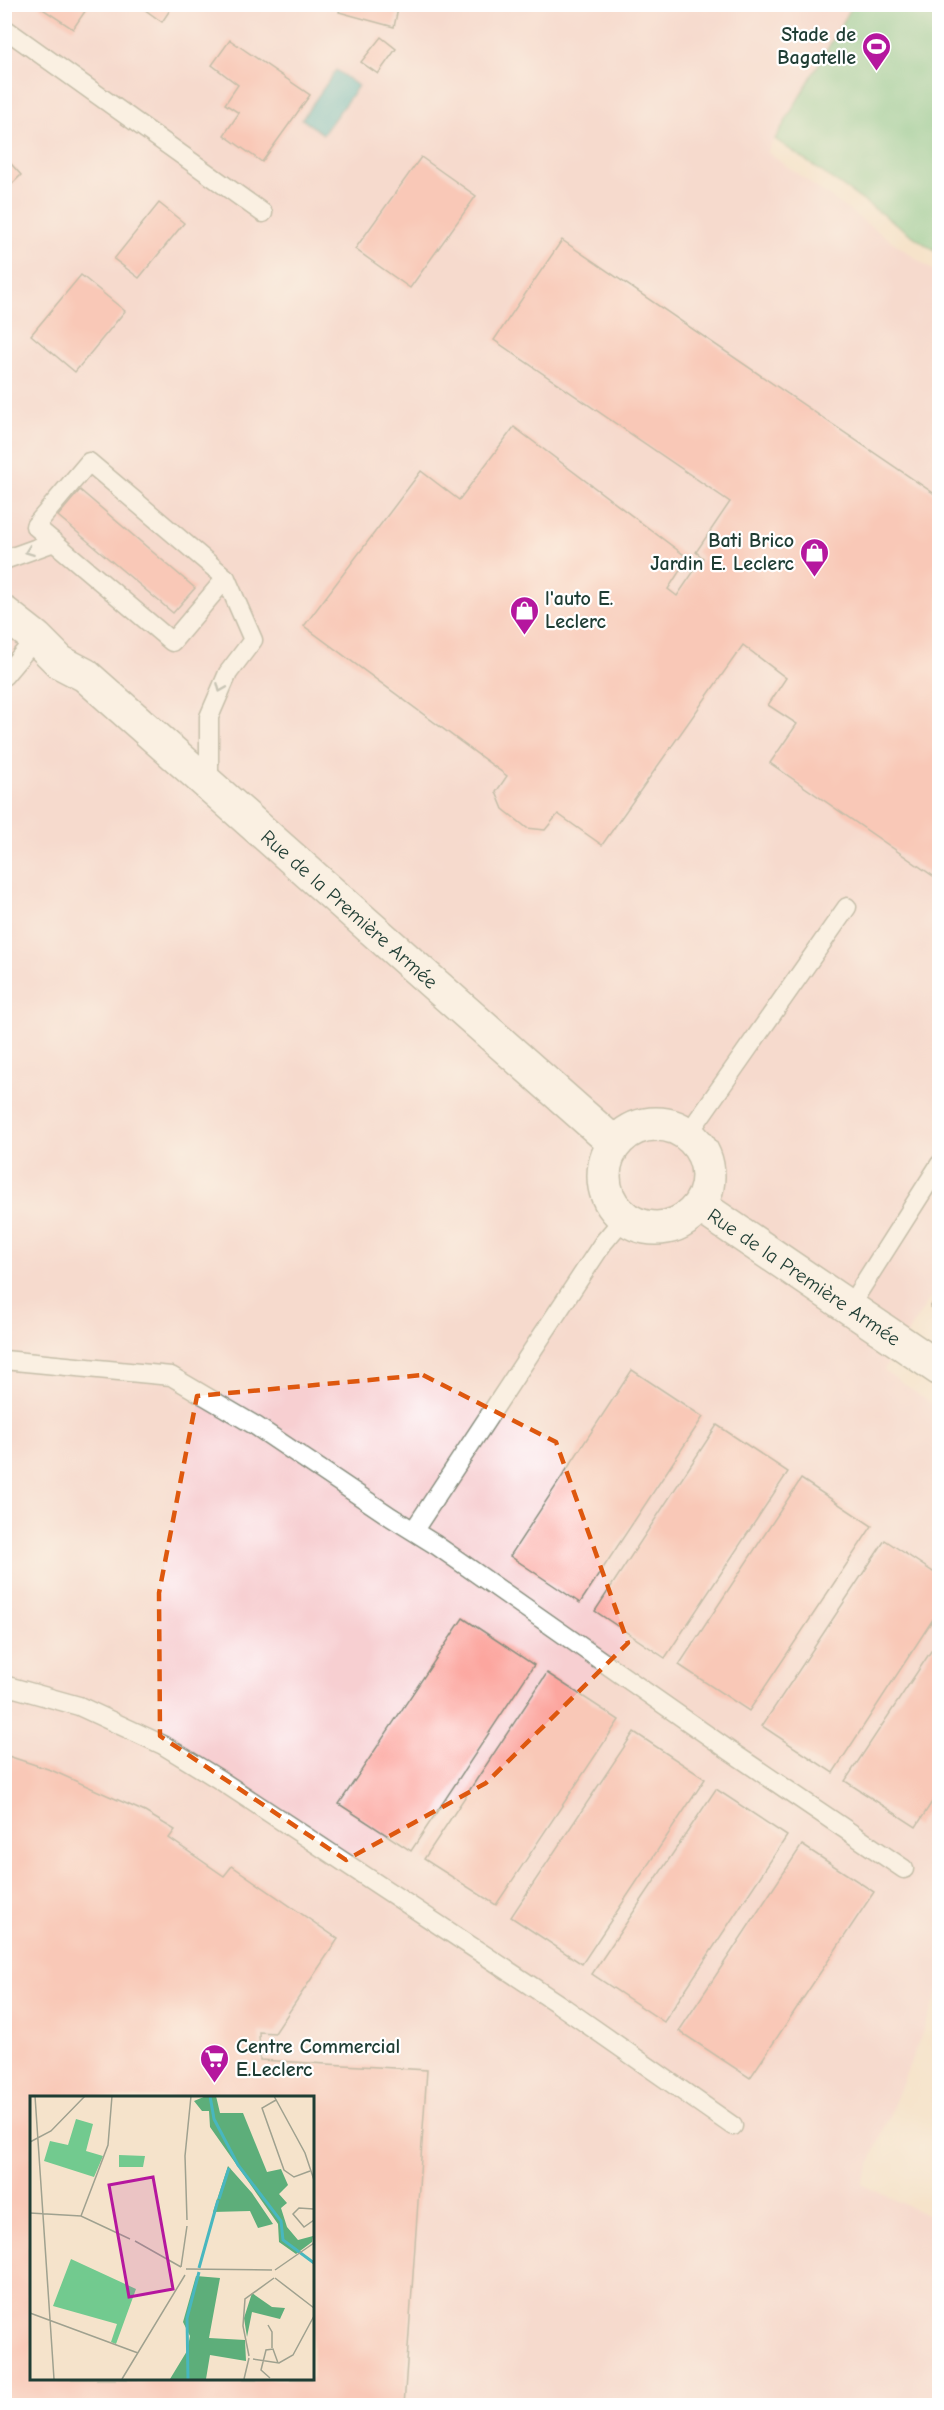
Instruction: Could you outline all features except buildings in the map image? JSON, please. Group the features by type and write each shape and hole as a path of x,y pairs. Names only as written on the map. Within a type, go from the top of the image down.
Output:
{"street":[{"name":"Rue de la Première Armée","path":"4,595 68,649 85,675"},
{"name":"Rue de la Première Armée","path":"4,613 36,638 60,662 85,675 614,1143"},
{"path":"624,1218 613,1206 606,1191 603,1174 606,1158 614,1143 627,1132 658,1123 674,1126 688,1134"},
{"name":"Rue de la Première Armée","path":"624,1218 640,1226 656,1228 673,1226 688,1218 700,1206 707,1191 709,1175 700,1146 688,1134"},
{"name":"Rue de la Première Armée","path":"700,1206 939,1369"}],"lane":[{"path":"4,28 263,213"},
{"path":"209,785 209,717 228,673 253,640 226,578 89,462 35,526 171,642 226,578"},
{"path":"4,560 54,542"},
{"path":"4,676 36,638"},
{"path":"688,1134 847,907"},
{"path":"849,1307 939,1164"},
{"path":"414,1530 603,1243 624,1218"},
{"path":"4,1360 171,1376 256,1426 414,1530 730,1751 904,1869"},
{"path":"4,1685 79,1706 162,1745 220,1780 560,2005 734,2126"}],"highlighted area":[{"path":"423,1375 556,1442 628,1643 486,1783 346,1860 160,1736 159,1593 197,1396"}],"shaded area":[{"path":"5,5 853,5 767,152 939,275 939,1284 884,1370 939,1409 940,1988 862,2184 939,2221 939,2405 5,2406"}],"green space":[{"name":"Stade de Bagatelle","path":"853,5 939,5 939,254 775,139"}],"water":[{"path":"336,70 358,86 323,134 302,119"}],"place":[{"name":"Stade de Bagatelle","path":"877,72"},
{"name":"Bati Brico Jardin E. Leclerc","path":"815,578"},
{"name":"l'auto E. Leclerc","path":"524,636"},
{"name":"Centre Commercial E.Leclerc","path":"215,2084"}]}
